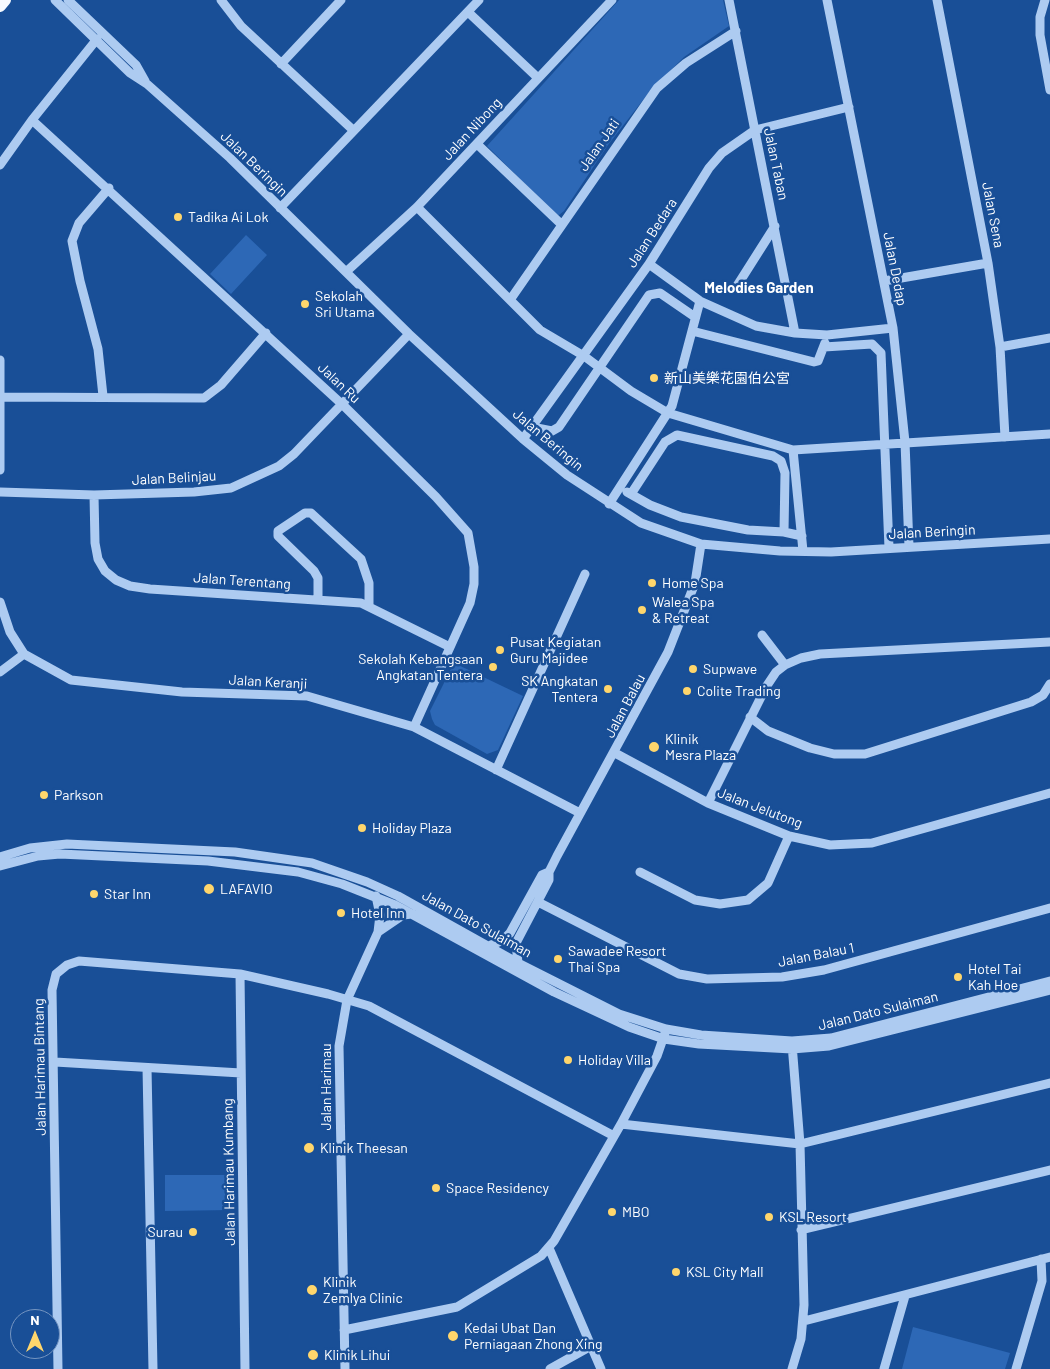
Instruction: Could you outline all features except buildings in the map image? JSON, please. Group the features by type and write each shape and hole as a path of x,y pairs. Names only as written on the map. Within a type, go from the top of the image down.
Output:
{"main road":[{"path":"0,6 5,0"}],"street":[{"name":"Jalan Beringin","path":"55,0 130,73 147,84 230,158 409,334 523,439 568,475 609,504 641,523 701,544 831,552 1050,539"},
{"name":"Jalan Beringin","path":"68,0 136,65 147,84"},
{"path":"221,0 241,26 353,130"},
{"path":"281,64 341,0"},
{"path":"280,208 315,174 353,130 480,0"},
{"name":"Jalan Nibong","path":"347,272 417,207 612,0"},
{"name":"Jalan Taban","path":"729,0 795,333"},
{"name":"Jalan Dedap","path":"827,0 893,328 905,442 909,547"},
{"name":"Jalan Sena","path":"937,0 988,262 1000,347 1006,436"},
{"path":"1045,0 1040,17 1040,34 1050,90"},
{"path":"468,12 538,78"},
{"name":"Jalan Jati","path":"510,300 561,224 658,88 686,63 736,31"},
{"path":"0,165 32,120 97,39"},
{"name":"Jalan Bedara","path":"523,439 649,264 709,168 732,144 755,130 849,107"},
{"name":"Jalan Ru","path":"32,120 109,188 342,403 436,497 468,534 474,567 474,584 470,603 414,727"},
{"path":"478,144 561,224"},
{"path":"104,396 98,349 80,281 72,241 79,222 109,188"},
{"path":"417,207 540,330 584,356 668,414 793,450 1050,434"},
{"path":"735,289 774,226"},
{"path":"884,281 988,262"},
{"path":"649,264 700,301 756,326 795,333 827,335 893,328"},
{"path":"532,427 557,430 649,295 660,293 696,318"},
{"path":"609,504 668,414 700,301"},
{"path":"692,331 814,362 818,361 827,335"},
{"path":"2,397 104,396 204,398 221,386 266,333"},
{"name":"Jalan Belinjau","path":"0,492 94,495 194,492 231,488 279,466 294,454 409,334"},
{"path":"1000,347 1050,338"},
{"path":"824,347 872,344 881,353 889,548"},
{"path":"0,360 2,397 0,470"},
{"path":"631,494 665,442 677,435 773,456 781,461 786,473 784,532"},
{"path":"793,450 803,550"},
{"path":"620,487 650,505 681,517 748,530 784,532 802,536"},
{"name":"Jalan Terentang","path":"94,495 95,543 98,559 105,571 116,580 130,586 150,589 361,603 450,647"},
{"path":"318,600 318,578 314,571 278,536 278,531 305,513 311,513 361,558 369,583 369,606"},
{"name":"Jalan Balau","path":"518,963 516,943 549,880 550,872 580,813 668,652 685,614 695,583 701,544"},
{"path":"496,770 586,574"},
{"name":"Jalan Keranji","path":"0,602 10,632 24,654 71,680 182,692 307,696 414,727 580,813"},
{"path":"762,635 785,665"},
{"path":"708,803 766,687 776,672 785,665 800,658 820,654 1050,642"},
{"path":"0,672 24,654"},
{"path":"750,717 768,731 810,748 834,754 865,754 1031,702 1043,695 1050,684"},
{"name":"Jalan Jelutong","path":"615,752 708,803 789,836 830,845 872,843 1050,793"},
{"path":"640,872 695,900 720,904 748,900 768,883 789,836"},
{"name":"Jalan Dato Sulaiman","path":"0,857 30,848 66,844 235,852 312,863 367,882 398,896 518,963 619,1014 666,1029 701,1035 814,1048 856,1040 1050,990"},
{"name":"Jalan Dato Sulaiman","path":"0,866 38,856 60,854 208,861 289,869 376,896 554,992 629,1027 664,1039 724,1047 792,1045 852,1034 1050,981"},
{"name":"Jalan Balau","path":"489,946 504,940 510,933 542,876 550,872"},
{"name":"Jalan Harimau","path":"345,1369 338,1057 340,1030 347,1000 378,932 380,915 376,896"},
{"name":"Jalan Balau 1","path":"538,902 679,974 707,979 782,977 824,970 1050,908"},
{"path":"378,932 403,915 412,914"},
{"name":"Jalan Harimau Bintang","path":"58,1369 52,990 56,974 67,965 79,961 240,974 369,1006 614,1136"},
{"name":"Jalan Harimau Kumbang","path":"240,974 245,1369"},
{"path":"344,1330 457,1307 541,1256 549,1248 614,1136 657,1056 666,1029"},
{"path":"792,1045 800,1144 804,1321 792,1369"},
{"path":"54,1062 241,1072"},
{"path":"147,1068 153,1369"},
{"path":"620,1124 800,1144 1050,1083"},
{"path":"801,1230 1050,1170"},
{"path":"549,1248 601,1369"},
{"path":"804,1321 1046,1258 1042,1281 1016,1369"},
{"path":"884,1369 905,1296"},
{"path":"550,1369 591,1346"}],"shaded area":[{"path":"619,0 723,0 729,26 684,57 650,91 608,145 564,211 559,215 555,214 487,146"},
{"path":"246,235 267,255 231,294 210,274"},
{"path":"454,663 523,696 498,750 487,754 435,725 430,711"},
{"path":"165,1175 230,1175 230,1210 165,1211"},
{"path":"913,1327 1010,1353 1005,1369 902,1369"}],"place":[{"name":"Tadika Ai Lok","path":"178,217"},
{"name":"Sekolah Sri Utama","path":"305,304"},
{"name":"新山美樂花園伯公宮","path":"654,378"},
{"name":"Home Spa","path":"652,583"},
{"name":"Walea Spa & Retreat","path":"642,610"},
{"name":"Pusat Kegiatan Guru Majidee","path":"500,650"},
{"name":"Sekolah Kebangsaan Angkatan Tentera","path":"493,667"},
{"name":"Supwave","path":"693,669"},
{"name":"SK Angkatan Tentera","path":"608,689"},
{"name":"Colite Trading","path":"687,691"},
{"name":"Klinik Mesra Plaza","path":"654,747"},
{"name":"Parkson","path":"44,795"},
{"name":"Holiday Plaza","path":"362,828"},
{"name":"LAFAVIO","path":"209,889"},
{"name":"Star Inn","path":"94,894"},
{"name":"Hotel Inn","path":"341,913"},
{"name":"Sawadee Resort Thai Spa","path":"558,959"},
{"name":"Hotel Tai Kah Hoe","path":"958,977"},
{"name":"Holiday Villa","path":"568,1060"},
{"name":"Klinik Theesan","path":"309,1148"},
{"name":"Space Residency","path":"436,1188"},
{"name":"MBO","path":"612,1212"},
{"name":"KSL Resort","path":"769,1217"},
{"name":"Surau","path":"193,1232"},
{"name":"KSL City Mall","path":"676,1272"},
{"name":"Klinik Zemlya Clinic","path":"312,1290"},
{"name":"Kedai Ubat Dan Perniagaan Zhong Xing","path":"453,1336"},
{"name":"Klinik Lihui","path":"313,1355"}],"district":[{"name":"Melodies Garden","path":"759,288"}]}
